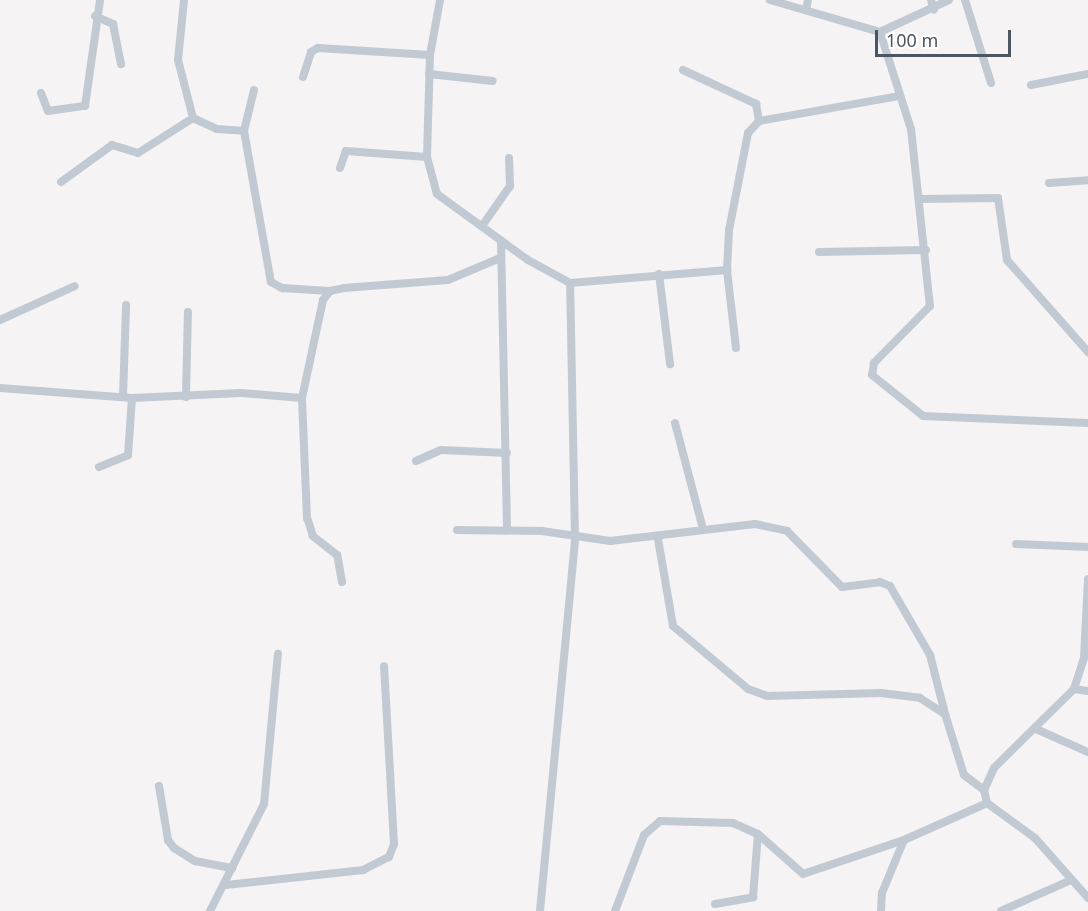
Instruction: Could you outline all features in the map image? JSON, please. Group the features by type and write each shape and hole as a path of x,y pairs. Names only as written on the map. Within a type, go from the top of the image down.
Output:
{"street":[{"path":"41,93 48,111 85,106 95,16 100,0"},
{"path":"184,0 178,60 193,118"},
{"path":"440,0 430,55 427,158 437,194 501,241 570,282 727,270"},
{"path":"770,0 880,32 934,10 949,0"},
{"path":"806,10 808,0"},
{"path":"931,0 934,10"},
{"path":"965,0 991,83"},
{"path":"95,16 113,24 121,64"},
{"path":"880,32 900,96 919,199 926,250 929,310 874,363 876,381 923,416 1088,423"},
{"path":"303,77 311,52 318,48 430,55"},
{"path":"683,70 756,104 759,121"},
{"path":"429,74 494,81"},
{"path":"1031,86 1088,74"},
{"path":"254,90 244,131 271,282 282,288 330,291 448,280 500,258"},
{"path":"736,348 727,270 748,133 759,121 900,96"},
{"path":"193,118 217,129 244,131"},
{"path":"61,183 112,146 138,153 193,118"},
{"path":"340,168 345,151 427,158"},
{"path":"482,226 510,186 509,158"},
{"path":"1049,183 1088,180"},
{"path":"919,199 998,198 1007,260 1088,352"},
{"path":"501,241 507,530"},
{"path":"819,252 926,250"},
{"path":"659,274 670,364"},
{"path":"540,911 575,538 570,282"},
{"path":"0,320 75,285"},
{"path":"330,291 318,310 302,398 309,528 337,555 342,582"},
{"path":"99,467 128,455 126,305"},
{"path":"186,397 188,312"},
{"path":"0,388 128,398 302,398"},
{"path":"675,423 703,530"},
{"path":"416,461 441,450 507,453"},
{"path":"457,530 507,530 575,538 658,539 703,530 754,524 787,531 842,587 885,582 930,655 963,775 984,790"},
{"path":"658,539 673,626 748,689 767,696 905,695 945,714"},
{"path":"1016,544 1088,547"},
{"path":"1088,579 1084,658 1074,689 994,768 984,790 987,803 1035,838 1088,898"},
{"path":"210,911 226,885 266,797 278,654"},
{"path":"226,885 363,870 389,857 393,844 384,666"},
{"path":"1074,689 1088,690"},
{"path":"1036,729 1088,752"},
{"path":"159,786 168,840 174,848 195,861 232,868"},
{"path":"615,911 644,835 660,821 733,823 758,834 804,874 904,840 987,803"},
{"path":"714,904 747,902 754,894 758,834"},
{"path":"881,911 882,893 904,840"},
{"path":"1001,911 1071,880"},
{"path":"747,902 749,911"}]}
